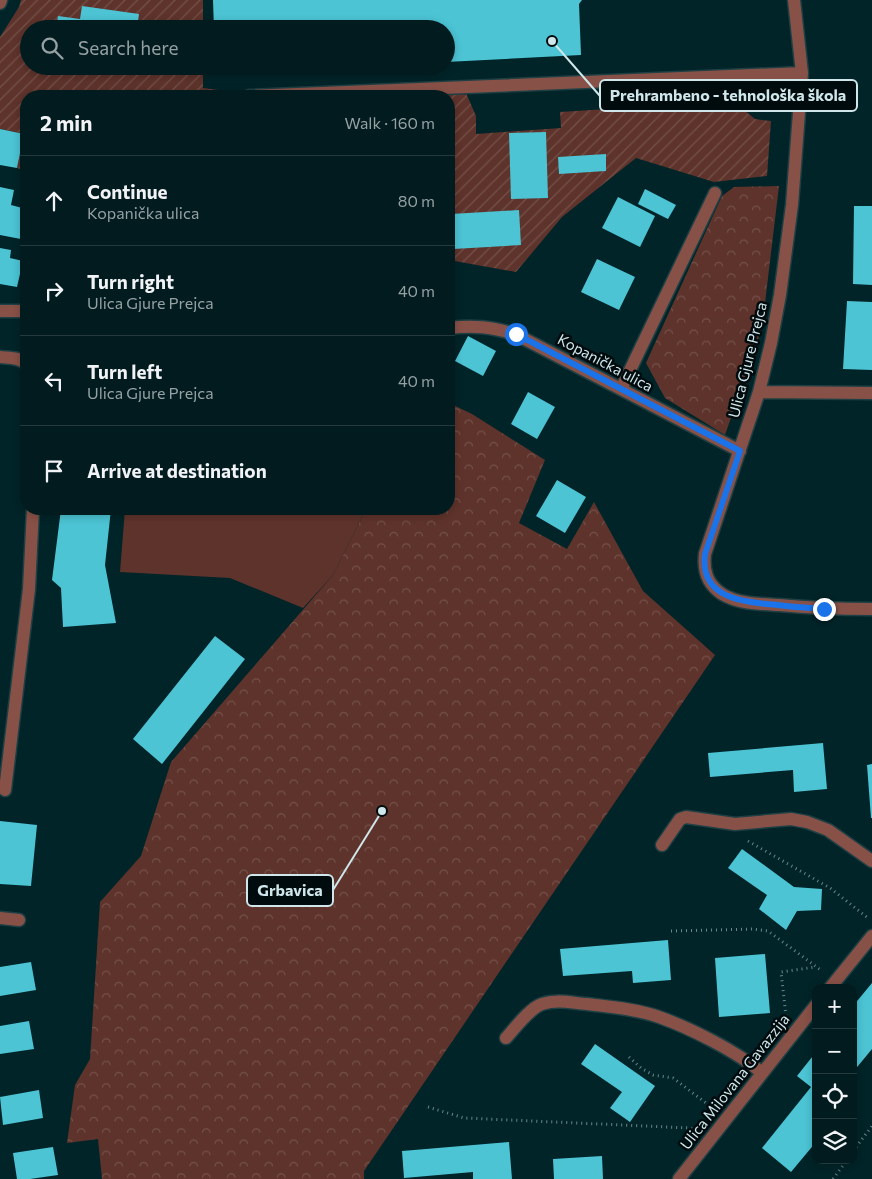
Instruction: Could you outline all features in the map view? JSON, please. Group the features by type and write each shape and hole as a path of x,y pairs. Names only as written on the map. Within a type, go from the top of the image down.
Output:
{"street":[{"name":"Ulica Gjure Prejca","path":"794,0 802,73 787,250 771,343 759,392 705,554 704,569 710,583 723,594 756,604 824,609 872,608"},
{"path":"393,90 802,73"},
{"path":"621,389 715,193"},
{"path":"0,311 20,311"},
{"name":"Kopanička ulica","path":"455,327 490,327 516,334 740,451"},
{"path":"0,358 20,360"},
{"path":"759,392 872,393"},
{"path":"5,790 29,589 34,515"},
{"path":"662,845 680,819 686,818 735,824 791,819 807,822 828,830 872,861"},
{"path":"0,918 19,920"},
{"path":"833,984 872,936"},
{"path":"506,1038 532,1009 541,1004 560,1001 614,1008 658,1016 698,1034 753,1065 762,1073"},
{"name":"Ulica Milovana Gavazzija","path":"679,1179 812,1010"}],"path":[{"path":"748,841 830,888 868,918"},
{"path":"671,931 753,929 768,931 824,973"},
{"path":"786,1022 781,972 816,967"},
{"path":"628,1057 653,1075 673,1078 717,1111"},
{"path":"428,1107 464,1118 690,1128 701,1132"},
{"path":"857,1146 872,1126"},
{"path":"833,1179 844,1164"}],"green space":[{"path":"21,0 203,0 203,20 20,20 20,75 203,75 203,88 218,90 20,90 20,133 0,129 0,37 19,7"},
{"path":"466,93 476,116 476,134 561,128 560,112 733,101 755,119 771,121 767,176 714,182 636,158 562,217 516,272 455,261 455,94"},
{"path":"20,153 20,169 17,168"},
{"path":"779,186 762,328 725,435 665,398 646,363 722,196 734,187"},
{"path":"455,406 472,414 545,460 519,523 567,549 594,502 643,591 715,655 364,1171 364,1179 102,1179 98,1139 67,1143 75,1085 90,1059 100,902 141,856 171,762 333,575 363,515 455,515"},
{"path":"125,515 363,515 333,575 303,608 230,578 120,572"}],"building":[{"path":"213,0 582,0 579,4 581,55 455,62 455,20 214,20"},
{"path":"82,6 139,14 138,20 57,20 58,16 80,19"},
{"path":"0,129 20,133 20,153 17,168 0,165"},
{"path":"546,132 548,198 511,199 509,133"},
{"path":"606,154 606,171 559,174 558,157"},
{"path":"0,187 14,190 11,205 20,207 20,239 0,235"},
{"path":"645,189 676,205 668,219 638,204"},
{"path":"618,197 655,216 640,247 602,228"},
{"path":"854,206 872,206 872,285 853,284"},
{"path":"519,210 521,245 455,249 455,214"},
{"path":"0,248 11,250 10,258 20,260 20,274 17,287 0,284"},
{"path":"597,259 635,277 619,310 581,292"},
{"path":"847,301 872,302 872,370 843,369"},
{"path":"468,336 496,351 483,376 455,361"},
{"path":"528,392 555,407 537,439 511,424"},
{"path":"557,480 586,497 565,533 536,516"},
{"path":"60,515 110,515 105,565 116,623 63,627 61,588 52,580"},
{"path":"215,636 245,659 162,764 133,739"},
{"path":"823,743 827,789 794,792 793,770 710,777 708,753"},
{"path":"872,764 872,818 871,818 867,765"},
{"path":"0,821 37,825 31,886 0,884"},
{"path":"742,849 794,887 822,889 821,910 797,911 786,930 759,909 767,895 728,868"},
{"path":"668,940 671,980 633,983 632,971 563,976 560,949"},
{"path":"765,954 770,1013 719,1017 715,958"},
{"path":"31,962 36,990 0,996 0,967"},
{"path":"872,983 872,1049 857,1067 857,1029 857,1001"},
{"path":"29,1021 34,1049 0,1054 0,1026"},
{"path":"595,1044 655,1086 630,1122 610,1108 622,1092 581,1064"},
{"path":"812,1057 812,1147 791,1172 762,1148 811,1087 797,1076"},
{"path":"39,1090 43,1118 3,1125 0,1097"},
{"path":"509,1142 512,1179 473,1179 473,1172 404,1178 402,1151"},
{"path":"53,1147 58,1175 17,1179 13,1153"},
{"path":"602,1156 603,1179 554,1179 553,1159"}],"place":[{"name":"Prehrambeno - tehnološka škola","path":"552,41"},
{"name":"Grbavica","path":"382,811"}],"route":[{"path":"516,334 740,451 705,554 703,564 705,575 716,589 732,598 756,604 824,609"}]}
